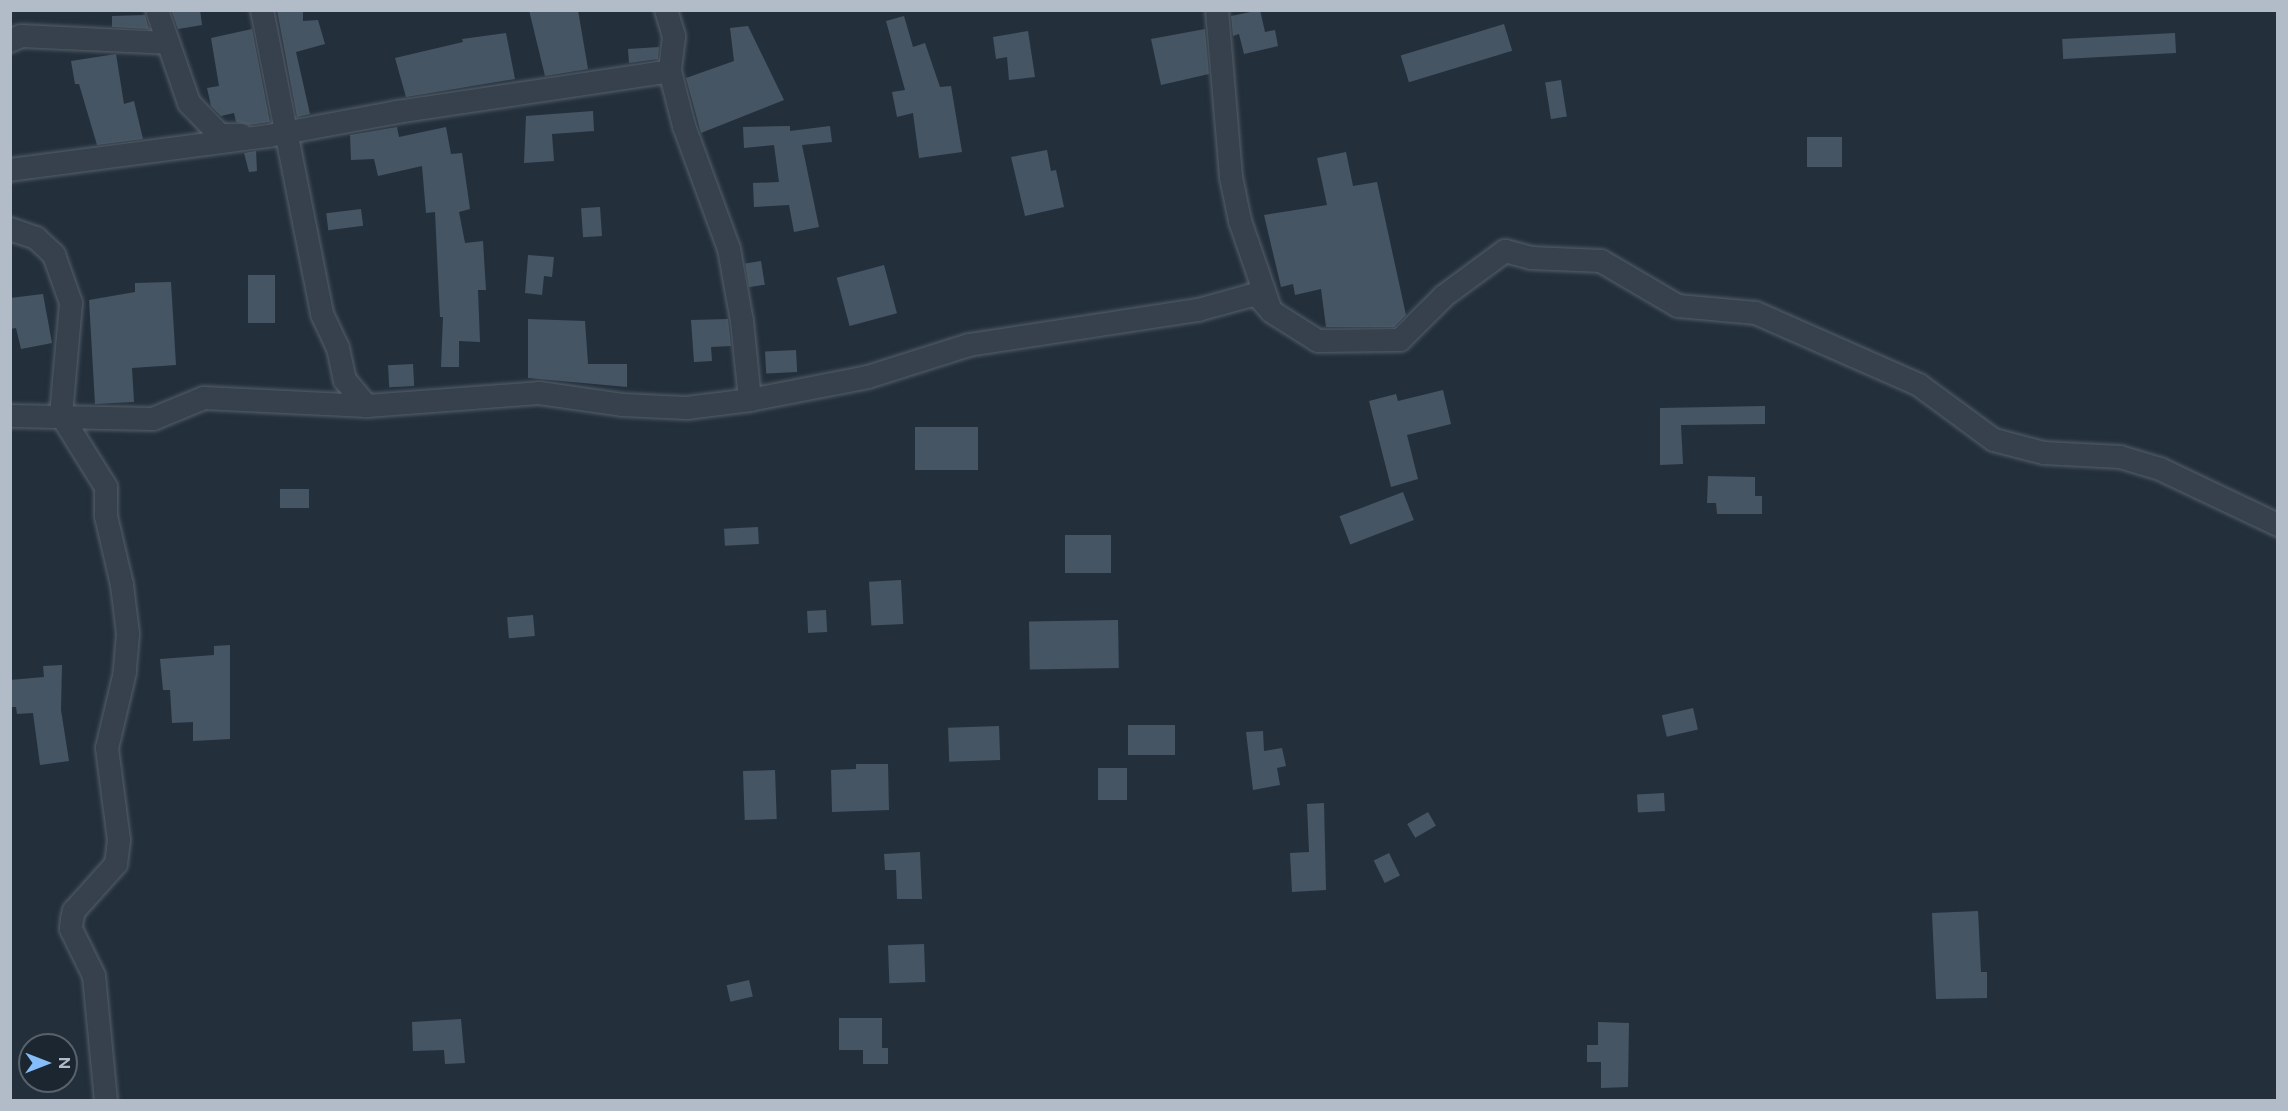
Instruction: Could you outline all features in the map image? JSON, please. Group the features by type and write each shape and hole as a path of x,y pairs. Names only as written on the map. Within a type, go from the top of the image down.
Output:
{"street":[{"path":"157,10 189,103 220,135 278,134"},
{"path":"262,10 278,134 325,324 338,348 345,380 367,406"},
{"path":"666,10 674,37 670,71 684,126 729,249 742,321 750,400"},
{"path":"1217,10 1231,177 1240,221 1272,312"},
{"path":"10,41 21,36 167,43"},
{"path":"10,170 278,134 670,71"},
{"path":"10,229 36,238 54,255 71,303 61,415 106,487 106,516 122,585 128,634 125,672 107,748 119,840 116,864 74,911 71,929 94,976 106,1101"},
{"path":"10,416 61,415 153,419 204,398 367,406 539,393 622,405 665,407 750,400 868,376 969,345 1198,310 1256,294 1272,312 1318,341 1400,340 1444,296 1505,250 1531,258 1601,261 1678,306 1755,313 1817,338 1919,385 1994,440 2044,453 2120,457 2160,469 2277,525"}],"building":[{"path":"200,10 202,25 178,29 172,12"},
{"path":"277,10 303,10 303,21 318,20 325,44 296,52 310,114 297,117"},
{"path":"529,10 578,10 588,69 545,76"},
{"path":"1260,10 1265,32 1275,30 1278,46 1244,54 1239,34 1233,36 1231,16"},
{"path":"145,15 149,29 112,27 112,16"},
{"path":"904,16 913,47 925,43 940,87 951,86 962,152 919,158 913,113 897,117 892,92 905,90 886,21"},
{"path":"1504,24 1512,51 1409,82 1401,56"},
{"path":"748,26 784,100 701,133 686,78 734,61 730,28"},
{"path":"252,29 270,122 249,125 236,122 234,113 221,116 211,106 207,88 219,86 211,38"},
{"path":"1205,29 1209,74 1161,85 1151,39"},
{"path":"1028,31 1035,77 1009,80 1007,57 996,59 993,37"},
{"path":"506,33 515,79 406,97 395,58 463,42 462,39"},
{"path":"2175,33 2176,53 2063,59 2062,39"},
{"path":"659,47 658,59 629,63 628,49"},
{"path":"116,54 124,104 134,101 143,139 97,145 79,84 75,84 71,61"},
{"path":"1561,80 1567,117 1551,119 1545,83"},
{"path":"593,111 594,131 552,134 554,161 524,163 526,116"},
{"path":"790,126 790,131 830,126 832,142 802,145 819,227 794,232 789,205 754,207 753,183 779,182 774,145 744,148 743,127"},
{"path":"397,127 399,137 446,127 451,154 462,153 470,209 459,212 465,243 483,241 486,290 478,290 480,342 459,341 459,367 441,367 443,317 440,317 435,212 426,213 422,166 378,176 374,159 351,160 350,135"},
{"path":"1807,137 1842,137 1842,167 1807,167"},
{"path":"1047,150 1051,171 1056,170 1064,207 1025,216 1011,157"},
{"path":"256,151 257,171 249,172 244,153"},
{"path":"1346,152 1353,186 1377,182 1406,315 1394,327 1326,327 1321,289 1295,295 1293,284 1281,287 1264,215 1327,205 1317,158"},
{"path":"600,207 602,236 583,237 581,208"},
{"path":"361,209 363,226 328,230 326,213"},
{"path":"528,255 554,257 552,277 544,276 542,295 525,293"},
{"path":"761,261 765,285 749,287 745,264"},
{"path":"884,265 897,313 850,326 837,278"},
{"path":"248,275 275,275 275,323 248,323"},
{"path":"171,282 176,365 132,368 134,402 95,404 89,300 135,292 135,283"},
{"path":"43,294 52,343 21,349 16,328 10,329 10,298"},
{"path":"528,319 585,321 588,364 627,364 627,387 528,378"},
{"path":"728,319 731,346 711,347 712,361 694,362 691,320"},
{"path":"796,350 797,372 766,374 765,352"},
{"path":"413,364 414,386 389,387 388,365"},
{"path":"1443,390 1451,424 1407,435 1418,479 1391,487 1369,401 1396,394 1398,401"},
{"path":"1765,406 1765,424 1681,425 1683,464 1660,465 1660,408"},
{"path":"915,427 978,427 978,470 915,470"},
{"path":"1708,476 1755,477 1755,496 1762,496 1762,514 1717,514 1716,503 1707,503"},
{"path":"280,489 309,489 309,508 280,508"},
{"path":"1403,492 1414,520 1350,544 1340,516"},
{"path":"758,527 759,544 725,546 724,529"},
{"path":"1065,535 1111,535 1111,573 1065,573"},
{"path":"901,580 903,624 871,626 869,582"},
{"path":"826,610 827,632 808,633 807,611"},
{"path":"533,615 535,636 509,638 507,617"},
{"path":"1118,620 1119,668 1030,670 1029,622"},
{"path":"230,645 230,739 193,741 193,722 172,723 170,690 163,690 160,659 214,655 214,646"},
{"path":"62,665 61,710 69,761 40,765 33,713 17,714 16,707 10,707 10,680 44,677 43,666"},
{"path":"1693,708 1698,729 1667,737 1662,715"},
{"path":"1128,725 1175,725 1175,755 1128,755"},
{"path":"999,726 1000,760 949,762 948,728"},
{"path":"1263,731 1264,751 1282,748 1286,766 1277,768 1280,785 1253,790 1246,732"},
{"path":"856,764 888,764 889,810 832,812 831,770 856,769"},
{"path":"1098,768 1127,768 1127,800 1098,800"},
{"path":"775,770 777,819 745,820 743,771"},
{"path":"1664,793 1665,811 1638,812 1637,794"},
{"path":"1324,803 1326,890 1292,892 1290,853 1309,852 1307,804"},
{"path":"1428,812 1436,826 1415,838 1407,824"},
{"path":"920,852 922,899 897,899 896,870 885,870 884,854"},
{"path":"1389,853 1400,875 1385,883 1374,860"},
{"path":"1978,911 1981,972 1987,972 1987,998 1936,999 1932,913"},
{"path":"924,944 925,982 889,983 888,945"},
{"path":"749,980 753,997 730,1002 727,985"},
{"path":"839,1018 882,1018 882,1048 888,1048 888,1064 863,1064 863,1050 839,1050"},
{"path":"461,1019 465,1063 445,1064 444,1050 413,1051 412,1022"},
{"path":"1598,1022 1629,1023 1628,1087 1601,1088 1601,1062 1587,1062 1587,1045 1598,1045"}]}
